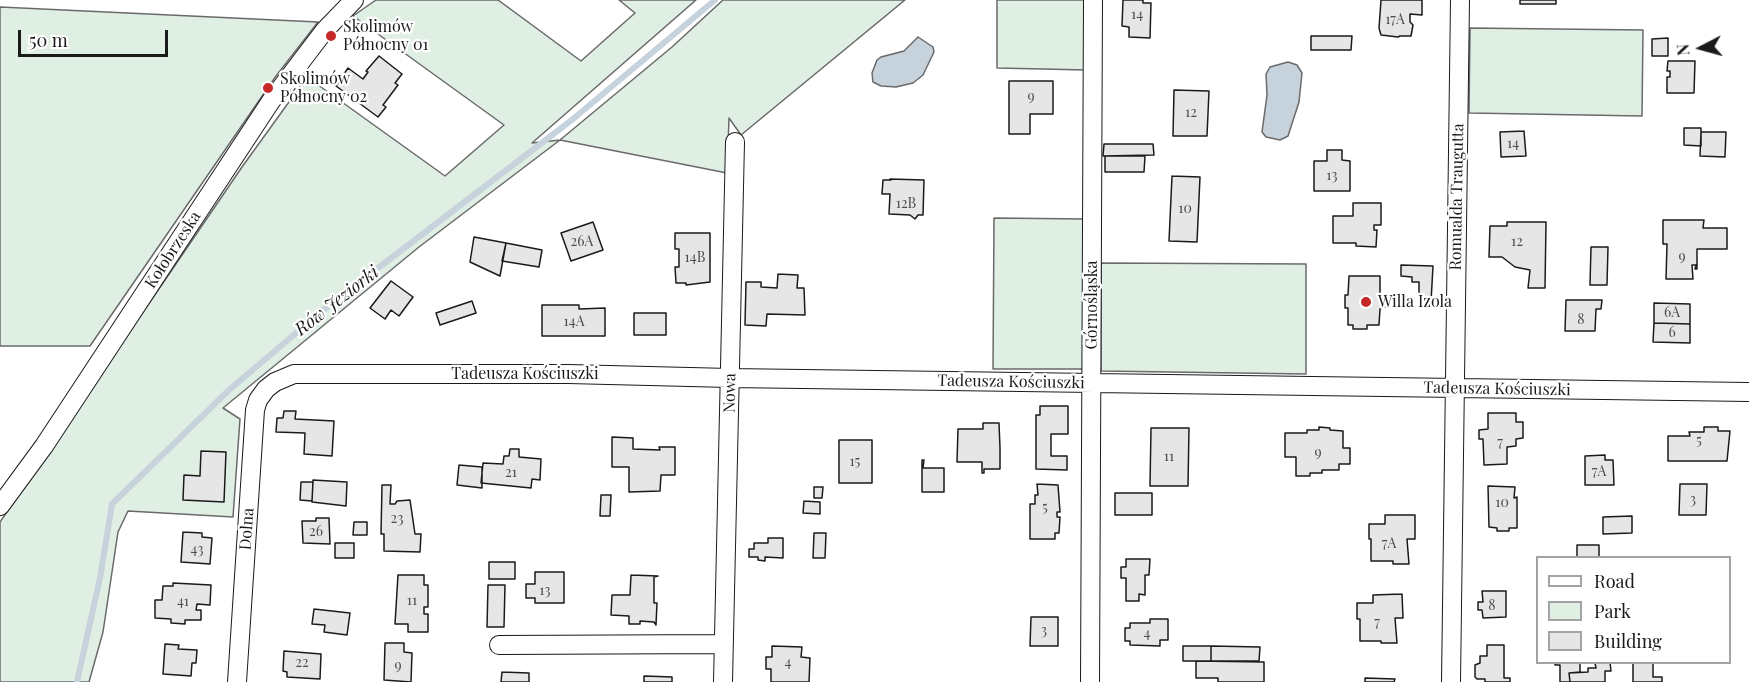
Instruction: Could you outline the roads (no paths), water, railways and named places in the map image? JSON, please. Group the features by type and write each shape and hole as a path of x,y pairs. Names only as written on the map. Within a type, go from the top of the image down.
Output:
{"street":[{"name":"Kołobrzeska","path":"0,506 44,446 271,100 325,30 354,0"},
{"name":"Górnośląska","path":"1090,682 1094,0"},
{"name":"Romualda Traugutta","path":"1451,682 1460,0"},
{"name":"Nowa","path":"723,682 735,142"},
{"name":"Tadeusza Kościuszki","path":"275,382 294,374 568,374 1749,392"},
{"name":"Dolna","path":"237,682 255,410 258,400 275,382"},
{"path":"499,645 723,644"}],"waterway":[{"name":"Rów Jeziorki","path":"77,682 100,578 112,504 229,390 322,311 573,119 715,0"}],"place":[{"name":"Skolimów Północny 01","path":"331,36"},
{"name":"Skolimów Północny 02","path":"268,88"},
{"name":"Willa Izola","path":"1366,302"}]}
